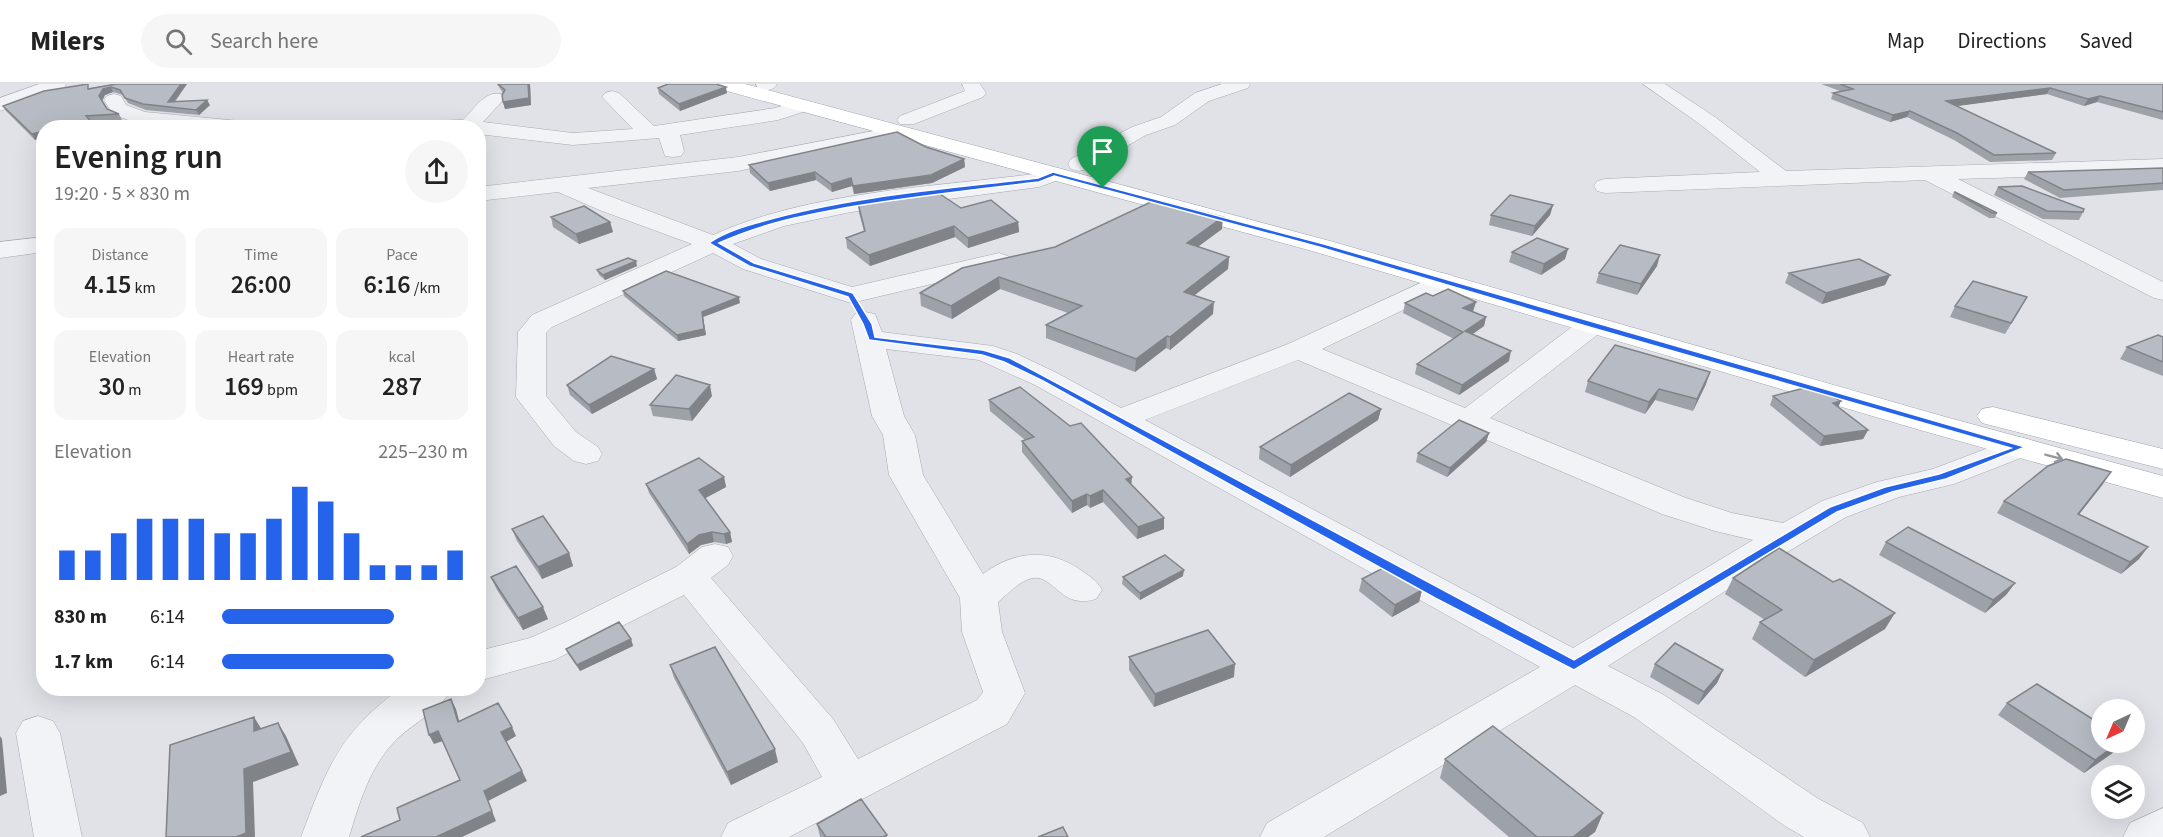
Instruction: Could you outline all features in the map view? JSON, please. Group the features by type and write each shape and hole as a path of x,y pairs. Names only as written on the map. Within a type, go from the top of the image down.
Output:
{"main road":[{"path":"723,84 802,106 1079,164 1280,219 1630,320 2057,434 2163,459"},
{"path":"765,84 1053,174 1443,281 1592,326 2163,487"}],"street":[{"path":"486,193 738,164 903,126 976,93 970,84"},
{"path":"1079,164 1139,131 1168,121 1202,97 1240,84"},
{"path":"1652,84 1708,121 1781,178"},
{"path":"0,105 45,86"},
{"path":"612,97 673,144 674,171"},
{"path":"480,120 495,98"},
{"path":"114,100 119,109 138,116 165,120"},
{"path":"486,128 573,139 612,138 778,114 802,106"},
{"path":"1605,186 2163,166"},
{"path":"1928,173 2163,292"},
{"path":"586,454 565,439 531,397 532,332 542,321 741,231 792,215 903,196 1039,180 1053,174"},
{"path":"564,186 610,206 713,243 752,264 851,295 1019,258"},
{"path":"1124,216 1154,201"},
{"path":"0,250 36,245"},
{"path":"1119,419 1298,350 1443,281"},
{"path":"745,837 992,712 1004,693 982,632 980,598 906,475 898,435 888,416 868,324 851,295"},
{"path":"1467,421 1592,326"},
{"path":"872,339 960,348 999,357 1046,379 1439,595 1649,706 1801,812 1846,837"},
{"path":"1298,350 1674,506 1727,523 1790,536"},
{"path":"1284,837 1834,509 1889,489 1942,477 2020,447"},
{"path":"486,664 540,650 702,566 818,731 850,783"},
{"path":"980,598 1001,578 1022,568 1047,567 1083,590"},
{"path":"325,837 345,782 366,744 399,711 421,696"},
{"path":"38,733 58,837"},
{"path":"2147,837 2163,828"}],"building":[{"path":"88,84 88,89 116,84 181,84 168,102 207,100 196,110 143,104 125,98 120,90 111,87 103,89 99,96 107,109 119,114 86,116 90,120 36,120 36,133 32,134 3,106 44,91"},
{"path":"498,84 528,84 529,98 503,102 502,95 505,90"},
{"path":"668,84 716,84 726,87 679,104 658,88"},
{"path":"1840,84 2163,84 2163,112 2100,96 2088,99 2050,88 1946,101 2056,153 1994,155 1957,133 1910,111 1893,115 1833,93 1853,89"},
{"path":"897,132 926,147 964,159 931,175 853,186 851,178 831,184 815,172 768,183 749,165"},
{"path":"2163,168 2163,183 2064,190 2028,172"},
{"path":"2022,186 2084,209 2083,212 2047,211 1998,187"},
{"path":"937,192 961,208 991,200 1018,222 968,238 954,226 869,255 846,238 865,231 858,203"},
{"path":"1955,192 1997,213 1992,213"},
{"path":"1510,195 1553,205 1535,226 1491,215"},
{"path":"1155,200 1223,217 1187,243 1229,257 1184,292 1214,302 1170,337 1167,336 1136,359 1046,325 1082,306 999,277 951,306 920,293 962,268 1055,247"},
{"path":"584,206 610,222 576,234 551,217"},
{"path":"1537,238 1568,249 1544,264 1512,252"},
{"path":"1620,245 1660,255 1641,284 1599,273"},
{"path":"628,258 636,261 603,275 597,270"},
{"path":"1859,259 1890,275 1826,293 1789,273"},
{"path":"666,271 739,297 702,312 704,329 677,335 623,291"},
{"path":"1973,281 2027,297 2011,323 1955,306"},
{"path":"1448,289 1476,302 1463,308 1486,317 1465,331 1511,351 1462,385 1417,364 1463,332 1405,303 1426,293 1433,296"},
{"path":"2158,335 2163,337 2163,362 2127,347"},
{"path":"1615,345 1710,372 1697,399 1659,389 1649,402 1588,381"},
{"path":"611,356 654,369 589,405 567,385"},
{"path":"676,375 710,385 689,409 650,405"},
{"path":"1020,387 1070,426 1081,423 1132,477 1126,479 1164,518 1138,527 1103,490 1072,501 1022,441 1034,437 989,400"},
{"path":"1804,388 1841,401 1833,403 1868,430 1824,436 1773,396"},
{"path":"1349,393 1381,409 1291,465 1260,447"},
{"path":"1459,420 1489,433 1450,468 1418,453"},
{"path":"699,458 724,477 699,490 730,532 699,535 687,544 646,484"},
{"path":"2066,459 2111,472 2078,514 2148,547 2130,562 2004,501 2048,466"},
{"path":"543,516 569,553 538,567 512,529"},
{"path":"1908,527 2015,583 1993,600 1886,542"},
{"path":"1779,548 1833,582 1840,579 1895,613 1814,660 1760,622 1782,610 1733,578"},
{"path":"1165,555 1184,570 1140,593 1123,577"},
{"path":"516,566 543,607 518,618 491,577"},
{"path":"1383,568 1422,590 1395,605 1362,579"},
{"path":"619,622 631,639 577,665 566,649"},
{"path":"1208,630 1235,664 1155,694 1129,657"},
{"path":"1675,643 1723,670 1704,692 1655,664"},
{"path":"715,647 775,749 727,772 670,665"},
{"path":"2037,684 2091,718 2091,753 2105,753 2095,760 2007,703"},
{"path":"451,699 458,722 498,703 512,727 501,732 522,771 484,791 492,811 436,837 361,837 400,820 397,808 460,780 438,731 429,735 423,710"},
{"path":"254,717 254,731 278,723 291,752 244,769 246,833 236,837 166,837 170,745"},
{"path":"1493,726 1603,813 1573,837 1537,837 1445,759"},
{"path":"861,799 887,835 883,837 826,837 817,824"},
{"path":"1063,827 1068,837 1038,837"}],"route":[{"path":"1053,174 1103,188 1321,246 1592,326 2020,447 1942,477 1889,489 1834,509 1574,666 1439,595 1046,379 1007,360 983,352 872,339 868,324 851,295 752,264 713,243 741,231 792,215 903,196 1039,180 1053,174"}]}
